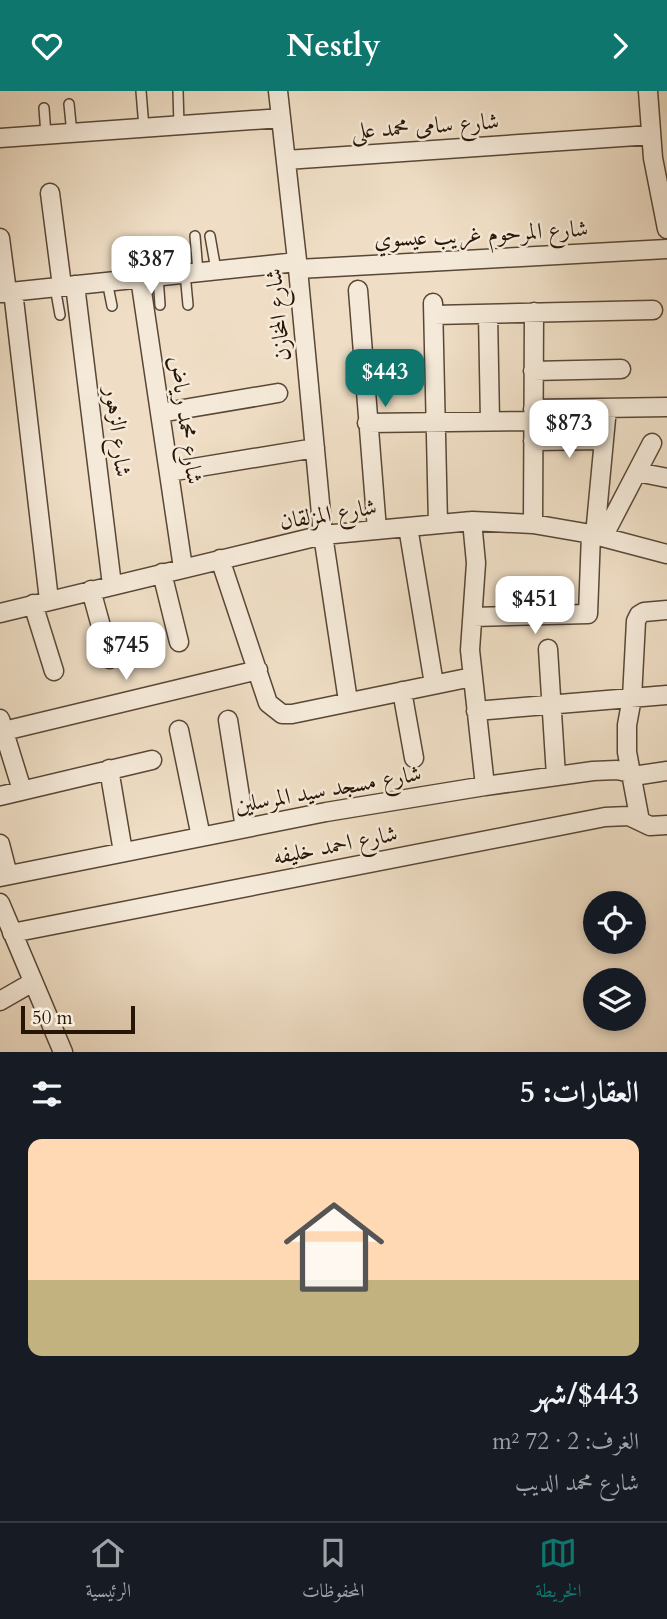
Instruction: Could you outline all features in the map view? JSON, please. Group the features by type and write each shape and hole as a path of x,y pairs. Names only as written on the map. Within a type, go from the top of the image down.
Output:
{"street":[{"name":"شارع المخازن","path":"278,91 298,265 323,535 348,701"},
{"path":"648,91 653,158 667,229"},
{"path":"0,138 281,118"},
{"name":"شارع سامى محمد على","path":"286,160 651,135"},
{"name":"شارع الزهور","path":"50,193 112,585"},
{"path":"0,238 41,602 54,671"},
{"name":"شارع المرحوم غريب عيسوي","path":"7,292 216,270 667,249"},
{"name":"شارع محمد رياض","path":"140,278 183,568"},
{"path":"358,290 377,530"},
{"path":"438,524 433,309 488,314 653,310"},
{"path":"533,524 534,312"},
{"path":"488,314 489,421"},
{"path":"533,371 621,369"},
{"path":"160,413 278,393"},
{"path":"367,423 489,421 607,408 667,407"},
{"path":"473,617 588,614 607,408"},
{"path":"533,441 604,440"},
{"path":"596,536 637,472 652,443"},
{"path":"169,472 315,448"},
{"path":"637,472 667,478"},
{"path":"472,521 476,563 470,650 485,786"},
{"name":"شارع المزلقان","path":"0,613 323,535 438,524 472,521 533,524 667,554"},
{"path":"408,527 434,684"},
{"path":"220,559 268,703 282,714 472,677"},
{"path":"162,573 179,642"},
{"path":"91,590 110,659"},
{"path":"640,821 629,774 627,725 632,698 636,621 644,612 667,610"},
{"path":"548,649 556,776"},
{"path":"22,790 2,725 258,670"},
{"path":"401,691 414,758"},
{"path":"476,711 667,695"},
{"path":"228,720 245,828"},
{"path":"179,730 201,837"},
{"path":"0,796 152,760"},
{"path":"109,769 123,852"},
{"name":"شارع مسجد سيد المرسلين","path":"4,876 245,828 485,786 607,770 640,775 667,771"},
{"name":"شارع احمد خليفه","path":"12,933 605,817 629,817 650,826 667,825"},
{"path":"0,843 4,876"},
{"path":"0,903 63,1052"},
{"path":"0,1001 33,982"}],"lane":[{"path":"142,91 144,128"},
{"path":"178,91 179,125"},
{"path":"69,104 72,134"},
{"path":"44,109 46,135"},
{"path":"188,305 195,236"},
{"path":"209,236 216,270"},
{"path":"158,276 160,305"},
{"path":"107,281 112,306"},
{"path":"60,316 64,286"}]}
